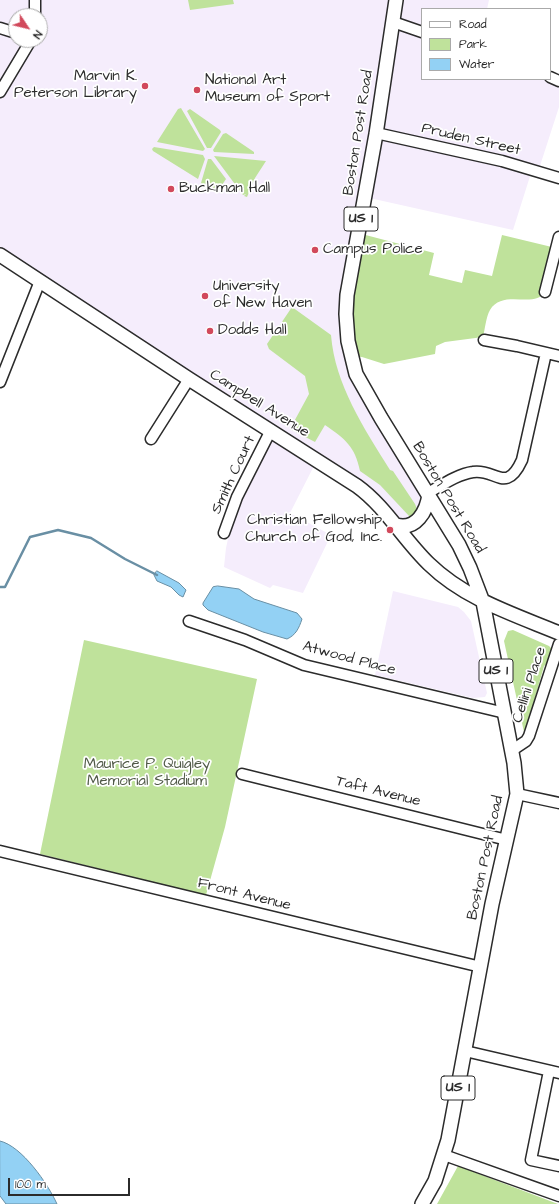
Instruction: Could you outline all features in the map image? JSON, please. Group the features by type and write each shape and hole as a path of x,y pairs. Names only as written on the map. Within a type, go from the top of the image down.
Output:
{"main road":[{"name":"Boston Post Road","path":"396,0 376,133 347,295 346,314 348,341 356,374 366,393 429,493 465,557 482,602 505,713 517,794 492,904 465,1051 444,1154 434,1181 422,1204"},
{"name":"Campbell Avenue","path":"0,255 189,379 271,430 364,491 377,503 429,564 450,582 482,602 559,633"},
{"path":"396,525 407,526 419,519 427,507 429,493"}],"street":[{"path":"393,22 421,32"},
{"path":"0,92 26,48"},
{"name":"Pruden Street","path":"376,133 502,161 559,178"},
{"path":"545,292 559,237"},
{"path":"0,382 40,281"},
{"path":"484,340 559,356"},
{"path":"429,493 468,473 480,472 502,478 511,476 515,472 522,460 546,353"},
{"path":"151,439 189,379"},
{"name":"Smith Court","path":"224,533 237,497 271,430"},
{"name":"Atwood Place","path":"189,621 245,640 304,664 505,713"},
{"name":"Cellini Place","path":"511,751 526,741 529,736 559,644"},
{"name":"Taft Avenue","path":"242,774 506,840"},
{"path":"517,794 559,803"},
{"name":"Front Avenue","path":"0,852 481,967"},
{"path":"465,1051 554,1072 531,1160 559,1166"},
{"path":"444,1154 559,1196"}],"shaded area":[{"name":"University of New Haven","path":"0,0 489,0 487,8 421,8 421,80 551,79 559,81 559,107 538,172 532,170 513,230 365,197 351,356 429,494 407,525 317,460 290,513 331,535 303,593 273,585 270,588 224,567 226,548 237,497 271,430 0,255"},
{"path":"393,591 458,607 464,612 471,621 487,693 485,697 473,698 375,675"}],"green space":[{"path":"188,0 233,0 234,4 190,10"},
{"path":"181,108 205,149 203,151 157,142 178,109"},
{"path":"190,109 220,130 221,132 211,148 207,148 187,111"},
{"path":"226,133 254,152 254,154 214,152 213,150 223,134"},
{"path":"154,147 203,155 205,159 198,179 153,151 152,149"},
{"path":"214,156 266,161 255,178 247,197 244,196 246,194 243,195"},
{"path":"208,159 211,159 226,179 218,191 211,190 201,183"},
{"path":"358,233 434,253 429,275 462,283 465,270 492,276 502,235 556,248 547,286 541,296 527,300 503,300 496,304 490,310 483,337 445,342 436,346 435,354 384,364 362,357 351,356 348,341"},
{"path":"292,307 331,335 338,371 352,406 390,470 393,471 415,504 417,509 413,516 410,517 380,485 360,471 352,449 344,439 325,425 315,442 290,429 309,394 305,376 269,349 267,344"},
{"path":"513,630 549,646 552,649 548,663 544,666 531,712 533,715 527,733 524,732 504,641 508,631"},
{"name":"Maurice P. Quigley Memorial Stadium","path":"84,640 257,679 225,827 206,895 40,854"},
{"path":"458,1166 558,1204 437,1204"}],"water":[{"path":"157,571 179,583 186,590 183,597 171,587 157,581 154,575"},
{"path":"218,586 239,589 254,599 297,613 302,619 298,628 293,635 287,639 263,632 208,610 203,603 213,587"},
{"path":"0,1141 17,1150 25,1158 41,1177 57,1204 6,1204 0,1196"}],"waterway":[{"path":"0,587 5,587 30,537 58,530 91,538 125,559 157,575"}],"place":[{"name":"Marvin K. Peterson Library","path":"145,86"},
{"name":"National Art Museum of Sport","path":"197,90"},
{"name":"Buckman Hall","path":"171,189"},
{"name":"Campus Police","path":"315,250"},
{"name":"University of New Haven","path":"205,296"},
{"name":"Dodds Hall","path":"210,331"},
{"name":"Christian Fellowship Church of God, Inc.","path":"390,530"}]}
